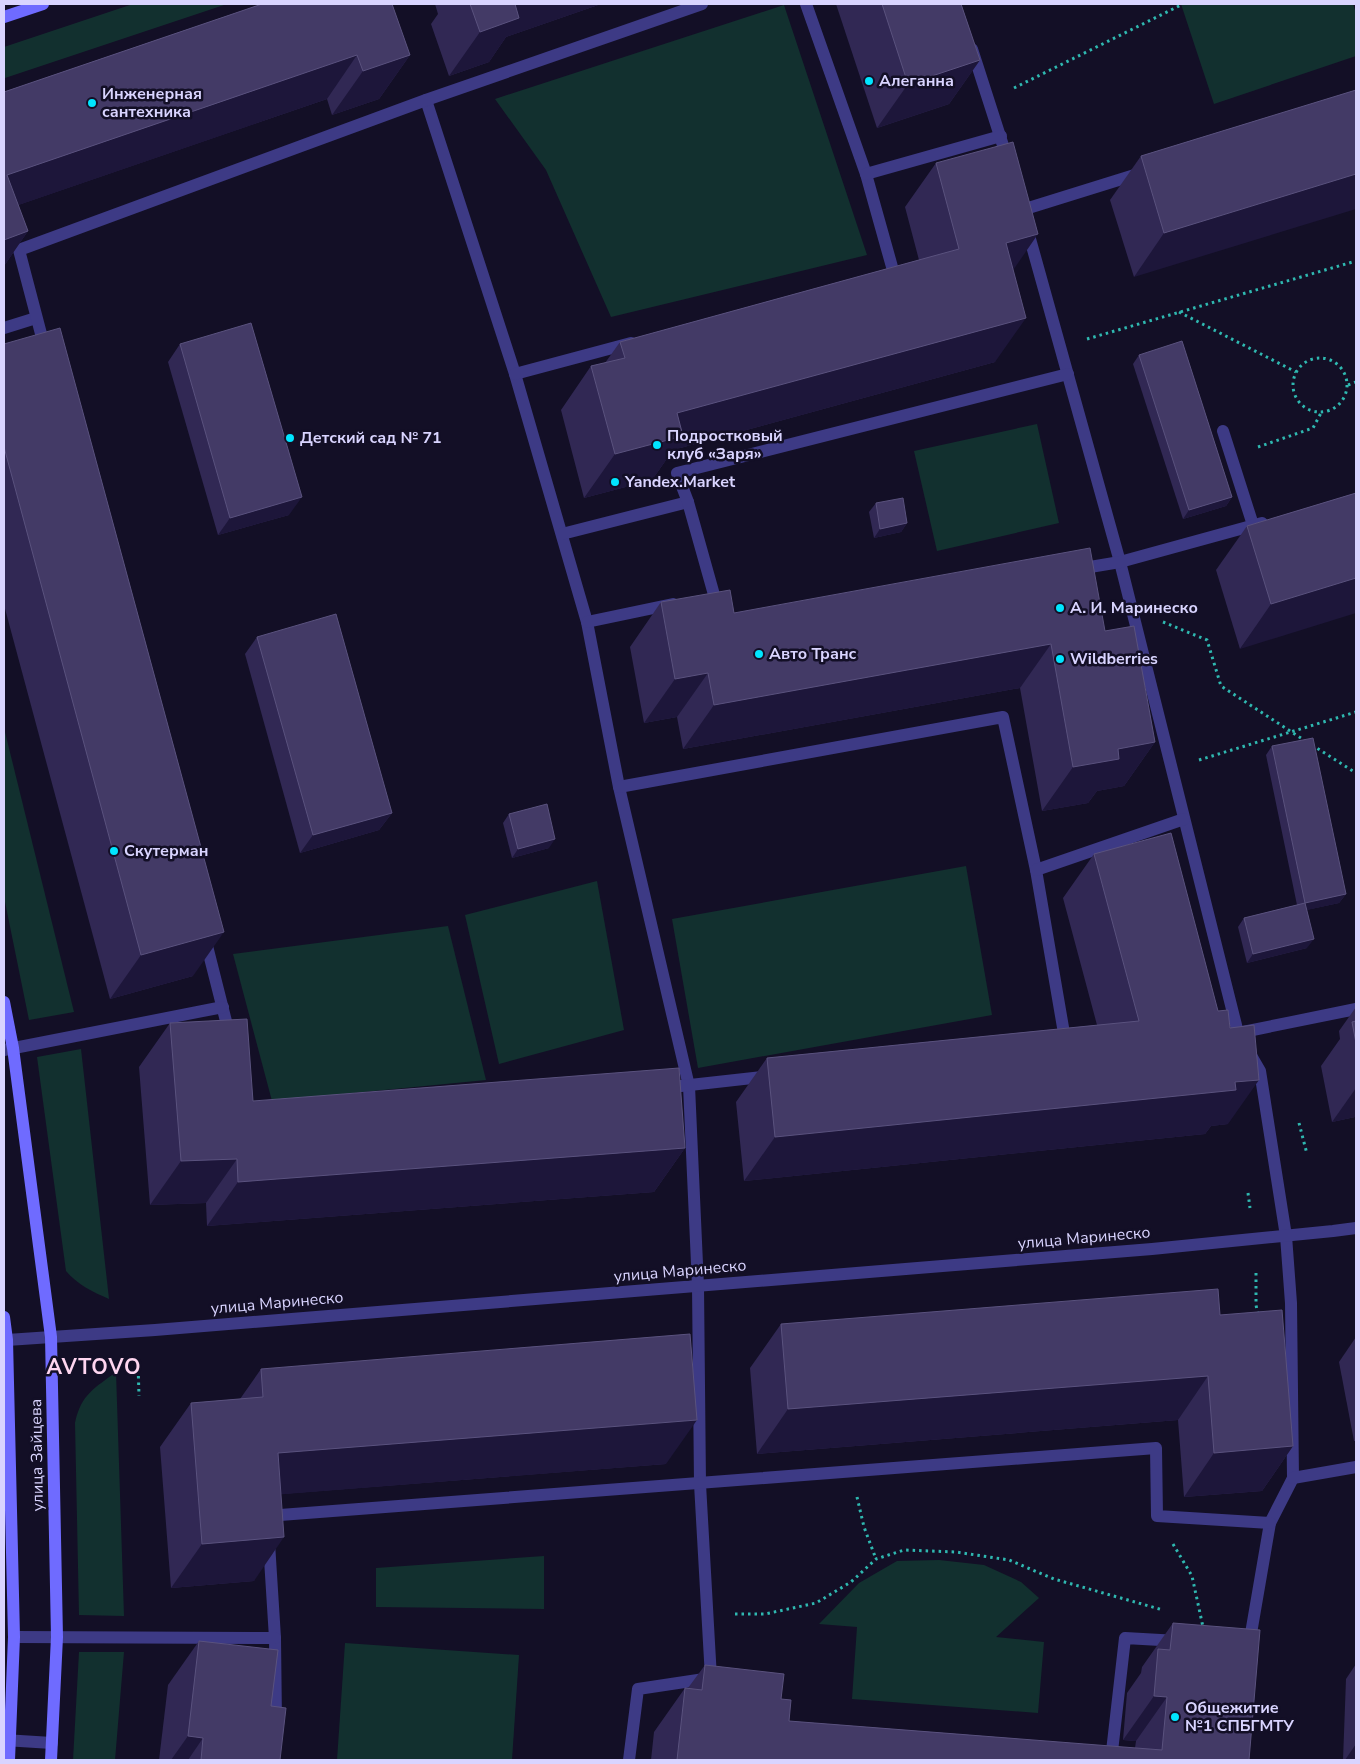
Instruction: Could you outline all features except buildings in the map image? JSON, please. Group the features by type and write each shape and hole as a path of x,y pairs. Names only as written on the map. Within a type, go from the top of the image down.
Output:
{"street":[{"path":"4,17 43,4"},
{"path":"49,366 19,250 426,100 702,4"},
{"path":"806,4 866,174 894,274 876,279"},
{"path":"968,39 1011,171"},
{"path":"426,100 515,374 587,622 619,787 689,1086 698,1286 700,1484 707,1615 715,1680 638,1689 629,1760"},
{"path":"866,174 1001,136"},
{"path":"1022,210 1152,169"},
{"path":"1017,195 1120,562 1238,1033 1260,1071 1286,1236 1291,1303 1293,1478 1270,1523 1249,1649 1232,1644"},
{"path":"4,328 36,318"},
{"path":"515,374 648,339"},
{"path":"722,623 709,597 688,502 678,473 1068,374"},
{"path":"1223,431 1253,526"},
{"path":"562,534 688,502"},
{"path":"1062,572 1120,562 1272,521"},
{"path":"587,622 685,602"},
{"path":"619,787 1003,717 1036,870 1065,1038 1045,1041"},
{"path":"1036,870 1184,819"},
{"path":"202,930 232,1044"},
{"name":"улица Зайцева","path":"4,1002 8,1049 51,1337 57,1637 51,1760"},
{"path":"8,1049 223,1007"},
{"path":"1238,1033 1356,1009"},
{"path":"650,1089 786,1074"},
{"name":"улица Маринеско","path":"7,1340 1142,1250 1356,1228"},
{"name":"улица Зайцева","path":"4,1317 7,1340 14,1637 7,1740 9,1760"},
{"path":"274,1732 277,1713 275,1638 267,1516 1156,1448 1157,1516 1270,1523"},
{"path":"1293,1478 1356,1467"},
{"path":"14,1637 275,1638"},
{"path":"1091,1758 1111,1760 1125,1638 1207,1642"},
{"path":"7,1740 52,1743"}],"path":[{"path":"989,100 1181,5"},
{"path":"1060,347 1356,261"},
{"path":"1179,311 1296,372"},
{"path":"1319,358 1333,361 1344,370 1348,384 1345,398 1335,409 1321,413 1307,410 1297,400 1293,387 1296,372 1306,362 1319,358"},
{"path":"1348,384 1356,382"},
{"path":"1231,456 1313,428 1321,413"},
{"path":"1135,621 1164,622 1207,640 1221,686 1356,773"},
{"path":"1172,769 1356,712"},
{"path":"138,1362 139,1396"},
{"path":"851,1472 864,1527 876,1558"},
{"path":"1157,1516 1192,1576 1207,1642"},
{"path":"707,1615 766,1614 816,1602 851,1582 876,1558 904,1550 956,1552 1009,1560 1054,1579 1165,1611"},
{"path":"1193,1619 1202,1621"}],"green space":[{"path":"133,4 227,4 5,78 4,47"},
{"path":"1181,4 1353,4 1356,13 1356,56 1214,104"},
{"path":"784,5 867,255 611,317 546,170 495,99"},
{"path":"1037,424 1059,523 937,551 914,451"},
{"path":"4,728 74,1012 29,1020 4,897"},
{"path":"966,866 992,1015 698,1068 672,919"},
{"path":"597,881 624,1030 499,1064 465,915"},
{"path":"448,926 486,1080 272,1101 233,954"},
{"path":"81,1049 109,1299 81,1284 66,1271 37,1057"},
{"path":"116,1372 124,1616 79,1615 75,1423 85,1398"},
{"path":"544,1556 544,1609 376,1607 376,1568"},
{"path":"939,1560 984,1565 1021,1582 1039,1598 996,1637 1044,1642 1038,1713 852,1699 857,1627 819,1624 859,1583 897,1561"},
{"path":"345,1643 519,1655 512,1760 337,1760"},
{"path":"79,1652 124,1652 115,1760 73,1760"}],"place":[{"name":"Алеганна","path":"869,81"},
{"name":"Инженерная сантехника","path":"92,103"},
{"name":"Детский сад № 71","path":"290,438"},
{"name":"Подростковый клуб «Заря»","path":"657,445"},
{"name":"Yandex.Market","path":"615,482"},
{"name":"А. И. Маринеско","path":"1060,608"},
{"name":"Авто Транс","path":"759,654"},
{"name":"Wildberries","path":"1060,659"},
{"name":"Скутерман","path":"114,851"},
{"name":"Общежитие №1 СПБГМТУ","path":"1175,1717"}],"district":[{"name":"AVTOVO","path":"94,1367"}]}
